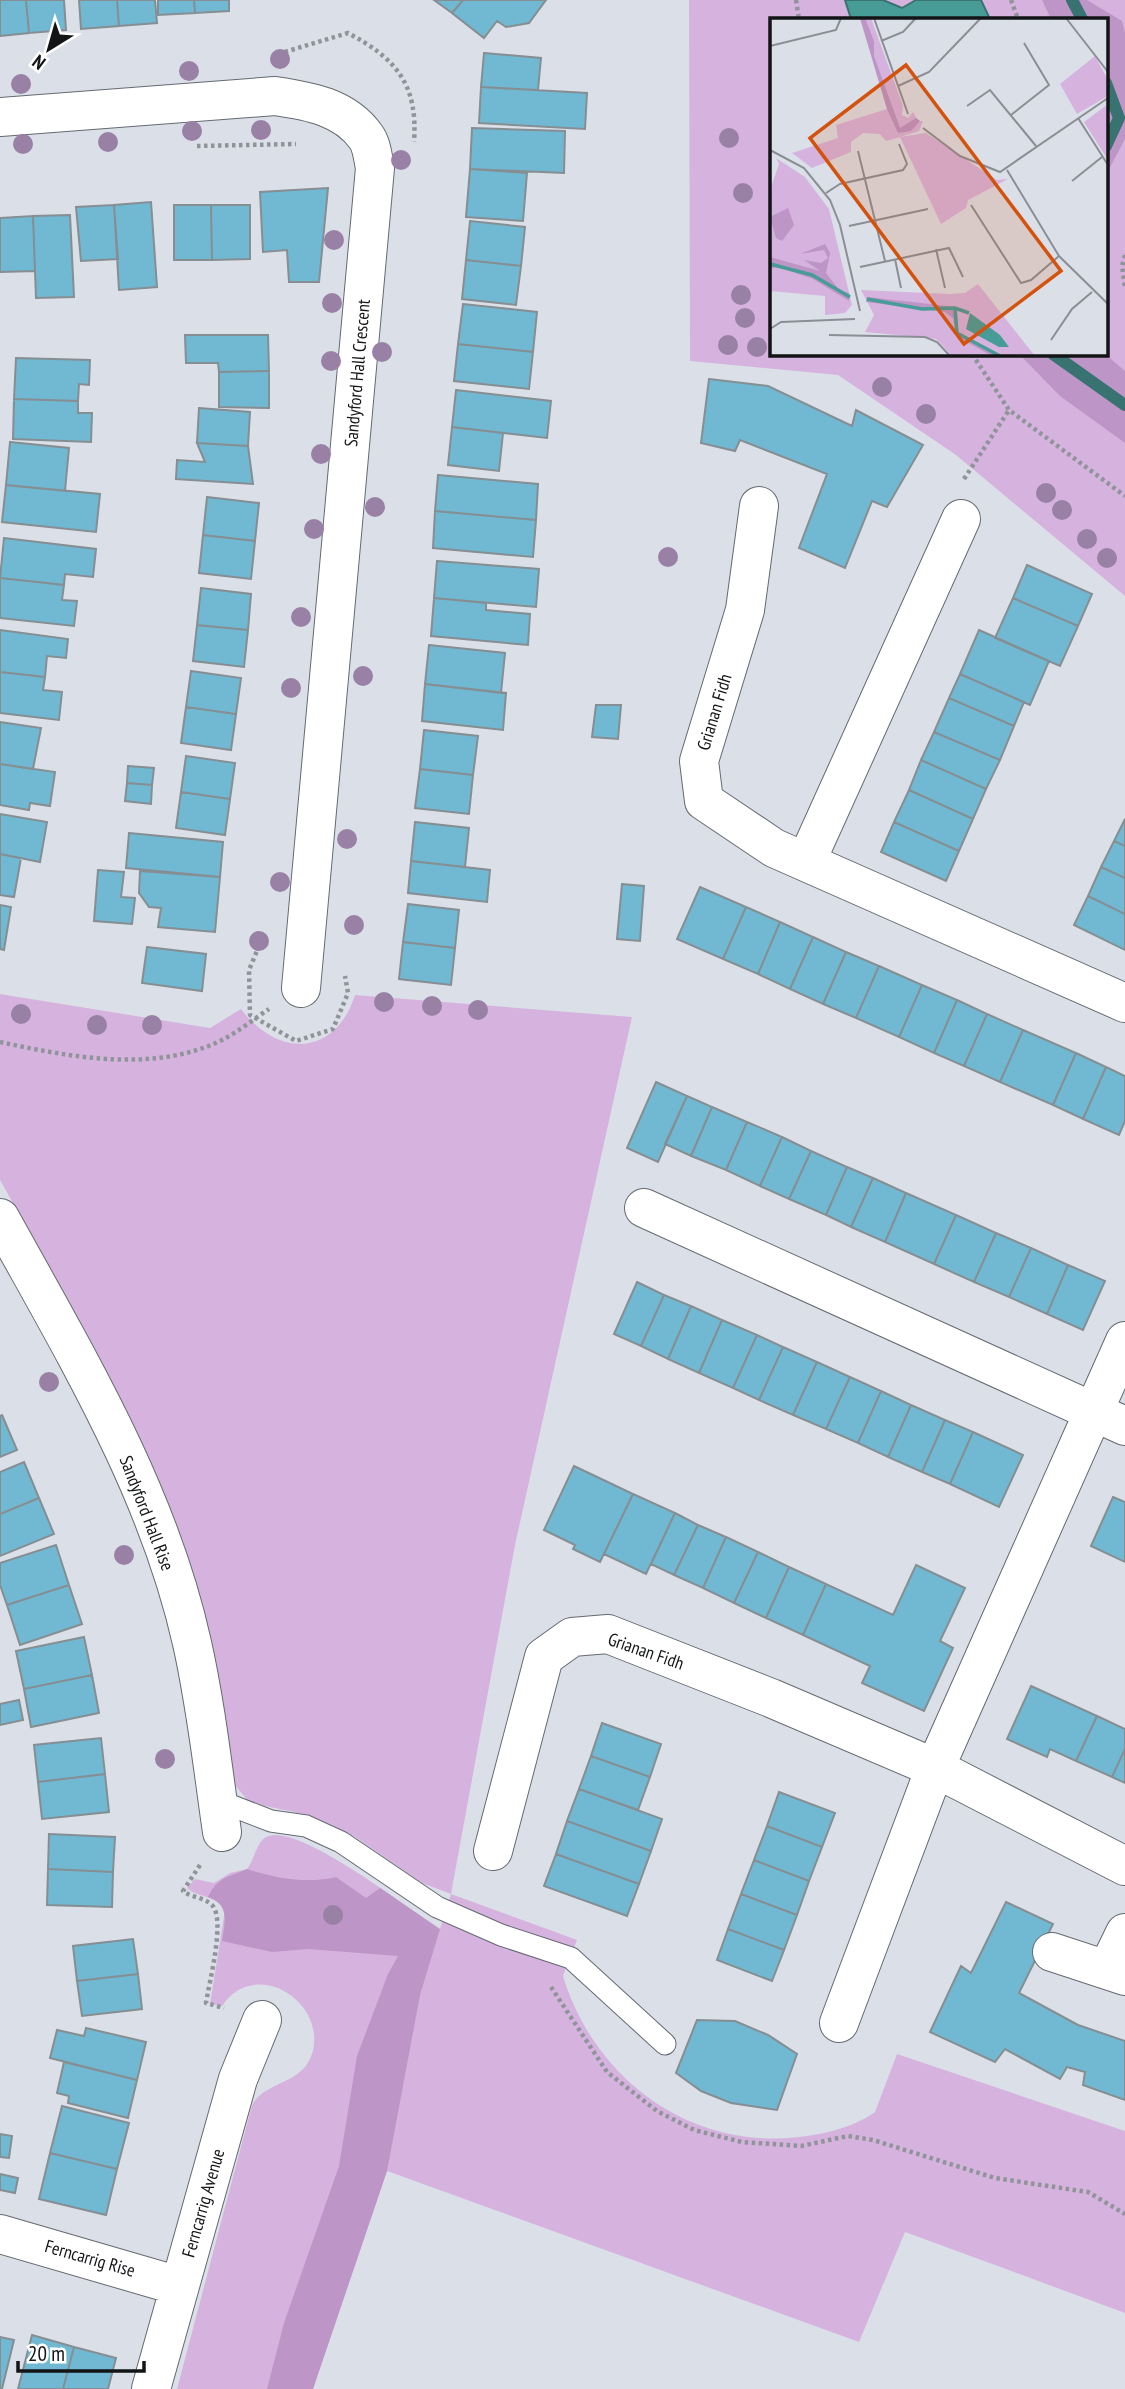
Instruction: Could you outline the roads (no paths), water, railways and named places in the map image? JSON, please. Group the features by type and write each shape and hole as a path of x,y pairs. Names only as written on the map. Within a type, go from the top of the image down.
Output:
{"street":[{"name":"Sandyford Hall Crescent","path":"0,117 275,96 310,101 344,115 368,139 375,168 301,988"},
{"name":"Grianan Fidh","path":"759,506 745,610 699,761 704,801 774,848 1125,1003"},
{"path":"806,862 961,519"},
{"path":"644,1208 1110,1419"},
{"name":"Sandyford Hall Rise","path":"0,1218 110,1417 158,1533 192,1642 220,1816"},
{"path":"839,2023 935,1768 1110,1419 1125,1341"},
{"name":"Grianan Fidh","path":"493,1851 544,1657 572,1637 608,1634 771,1698 935,1768 1125,1866"},
{"path":"1052,1952 1116,1973 1125,1933"},
{"name":"Ferncarrig Avenue","path":"151,2389 238,2079 262,2020"},
{"name":"Ferncarrig Rise","path":"0,2234 179,2286"}],"lane":[{"path":"220,1816 306,1826 329,1837 437,1907 501,1935 516,1937 571,1958 665,2044"}],"waterway":[{"path":"1072,0 1081,18"},
{"path":"1108,88 1119,118 1108,142"},
{"path":"1054,355 1125,405"}]}
